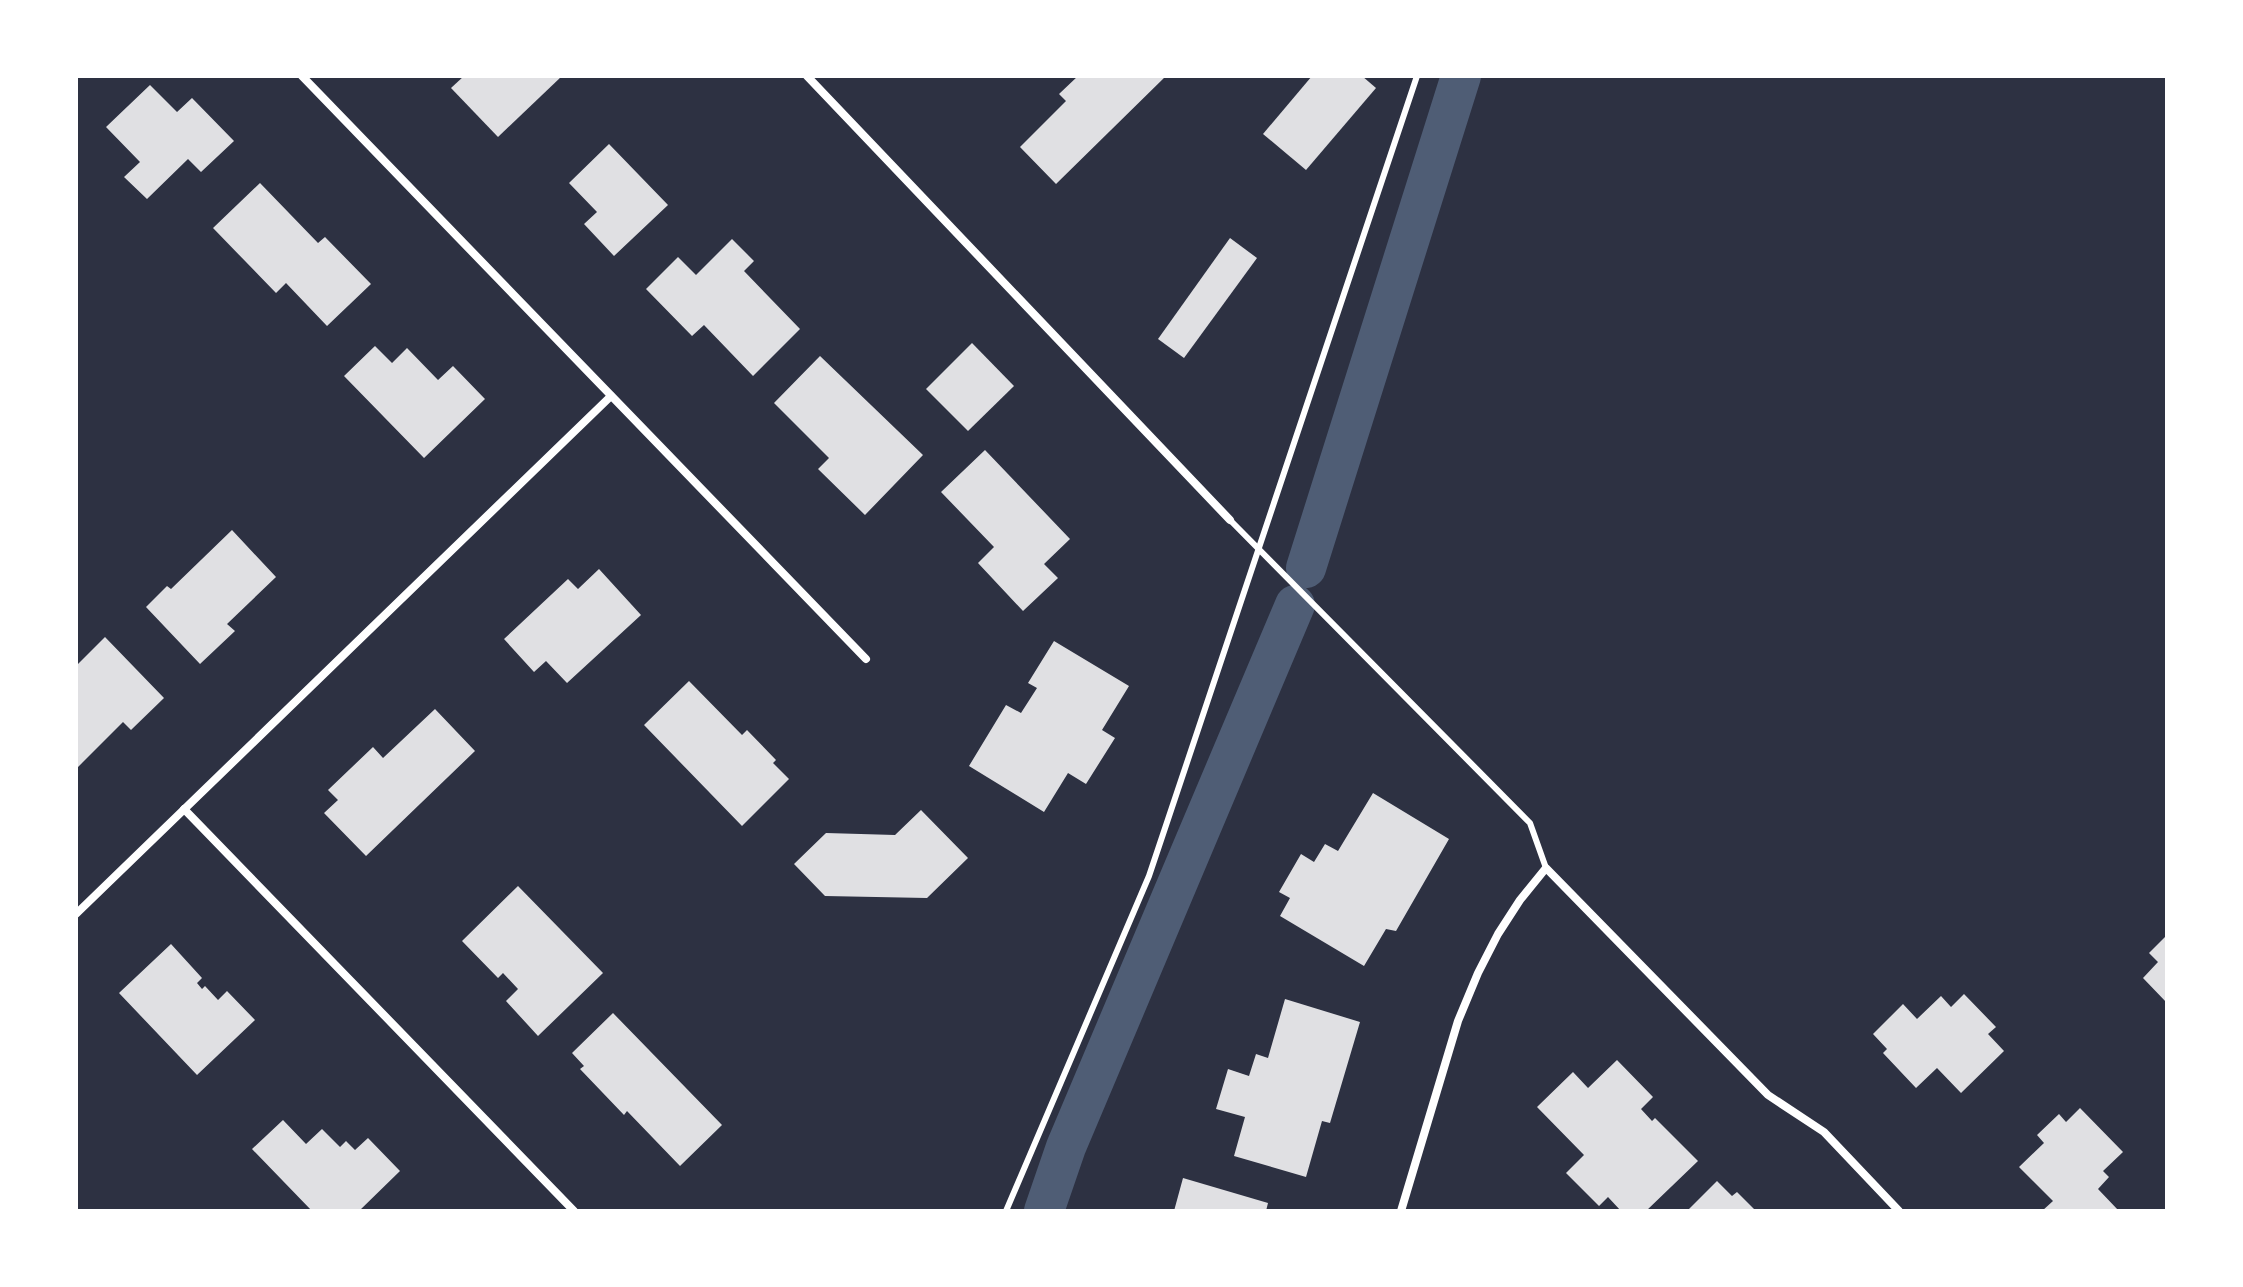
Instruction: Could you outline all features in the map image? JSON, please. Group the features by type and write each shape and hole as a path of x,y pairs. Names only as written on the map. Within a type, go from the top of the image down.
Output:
{"street":[{"path":"302,76 866,659"},
{"path":"807,76 1230,520"},
{"path":"76,914 611,396"},
{"path":"184,809 574,1211"},
{"path":"1401,1211 1458,1021 1478,973 1520,900 1546,868 1768,1095 1824,1132 1899,1211"}],"lane":[{"path":"1006,1211 1149,876 1417,76"},
{"path":"1230,520 1530,823 1546,868"}],"building":[{"path":"464,76 562,76 498,137 451,88"},
{"path":"1078,76 1166,76 1056,184 1020,147 1066,101 1059,94"},
{"path":"1312,76 1362,76 1376,88 1306,170 1263,134"},
{"path":"150,85 177,112 192,98 234,141 201,172 188,159 147,199 124,177 140,162 106,127"},
{"path":"609,144 668,205 614,256 584,224 597,212 569,183"},
{"path":"260,183 318,243 325,237 371,284 327,326 286,283 276,293 213,228"},
{"path":"1230,238 1257,258 1184,358 1158,339"},
{"path":"732,239 754,261 744,271 800,329 753,376 704,325 692,336 646,289 678,257 696,275"},
{"path":"972,343 1014,386 968,431 926,389"},
{"path":"375,346 392,363 407,348 438,380 453,366 485,399 424,458 344,376"},
{"path":"820,356 923,455 865,515 818,469 829,458 774,403"},
{"path":"985,450 1070,539 1044,564 1058,578 1023,611 978,563 994,547 941,492"},
{"path":"232,530 276,577 227,624 235,631 200,664 146,607 167,586 171,589"},
{"path":"599,569 641,615 567,683 546,661 534,672 504,639 568,579 578,589"},
{"path":"105,637 164,698 131,730 123,722 76,769 76,666"},
{"path":"1054,641 1129,686 1102,730 1115,738 1086,784 1068,773 1044,812 969,766 1006,705 1021,713 1037,688 1028,683"},
{"path":"689,681 742,735 747,730 776,760 773,763 789,779 742,826 644,725"},
{"path":"435,709 475,751 366,856 324,813 338,800 328,790 373,747 383,758"},
{"path":"1373,793 1449,839 1396,931 1386,929 1364,966 1280,916 1290,898 1279,892 1301,854 1314,862 1325,844 1338,851"},
{"path":"921,810 968,858 927,898 825,896 794,864 826,833 895,835"},
{"path":"518,886 603,973 538,1036 506,1001 518,989 503,973 498,978 462,941"},
{"path":"2167,935 2167,1003 2143,978 2158,962 2149,953"},
{"path":"171,944 202,978 197,983 202,989 205,986 218,1000 227,991 255,1020 197,1075 119,993"},
{"path":"1964,994 1996,1027 1988,1034 2004,1051 1961,1093 1937,1068 1916,1088 1883,1053 1887,1049 1873,1034 1903,1004 1917,1019 1941,996 1951,1007"},
{"path":"1285,999 1360,1022 1330,1123 1322,1121 1306,1177 1234,1156 1245,1117 1216,1109 1228,1069 1249,1076 1256,1054 1268,1058"},
{"path":"613,1013 722,1125 680,1166 627,1111 624,1115 580,1069 584,1066 572,1053"},
{"path":"1617,1060 1653,1097 1641,1109 1652,1121 1655,1118 1698,1161 1646,1211 1621,1211 1608,1197 1599,1206 1566,1173 1584,1155 1537,1107 1573,1072 1588,1088"},
{"path":"2080,1108 2123,1152 2103,1171 2109,1177 2098,1189 2118,1210 2042,1211 2053,1201 2019,1167 2044,1143 2037,1135 2059,1114 2066,1122"},
{"path":"283,1120 306,1144 322,1129 340,1147 346,1141 355,1150 368,1138 400,1171 359,1211 312,1211 252,1149"},
{"path":"1183,1178 1268,1203 1266,1211 1174,1211"},
{"path":"1717,1181 1732,1196 1737,1192 1756,1211 1687,1211"}],"waterway":[{"path":"1306,568 1461,76"},
{"path":"1044,1211 1066,1147 1295,605"}]}
